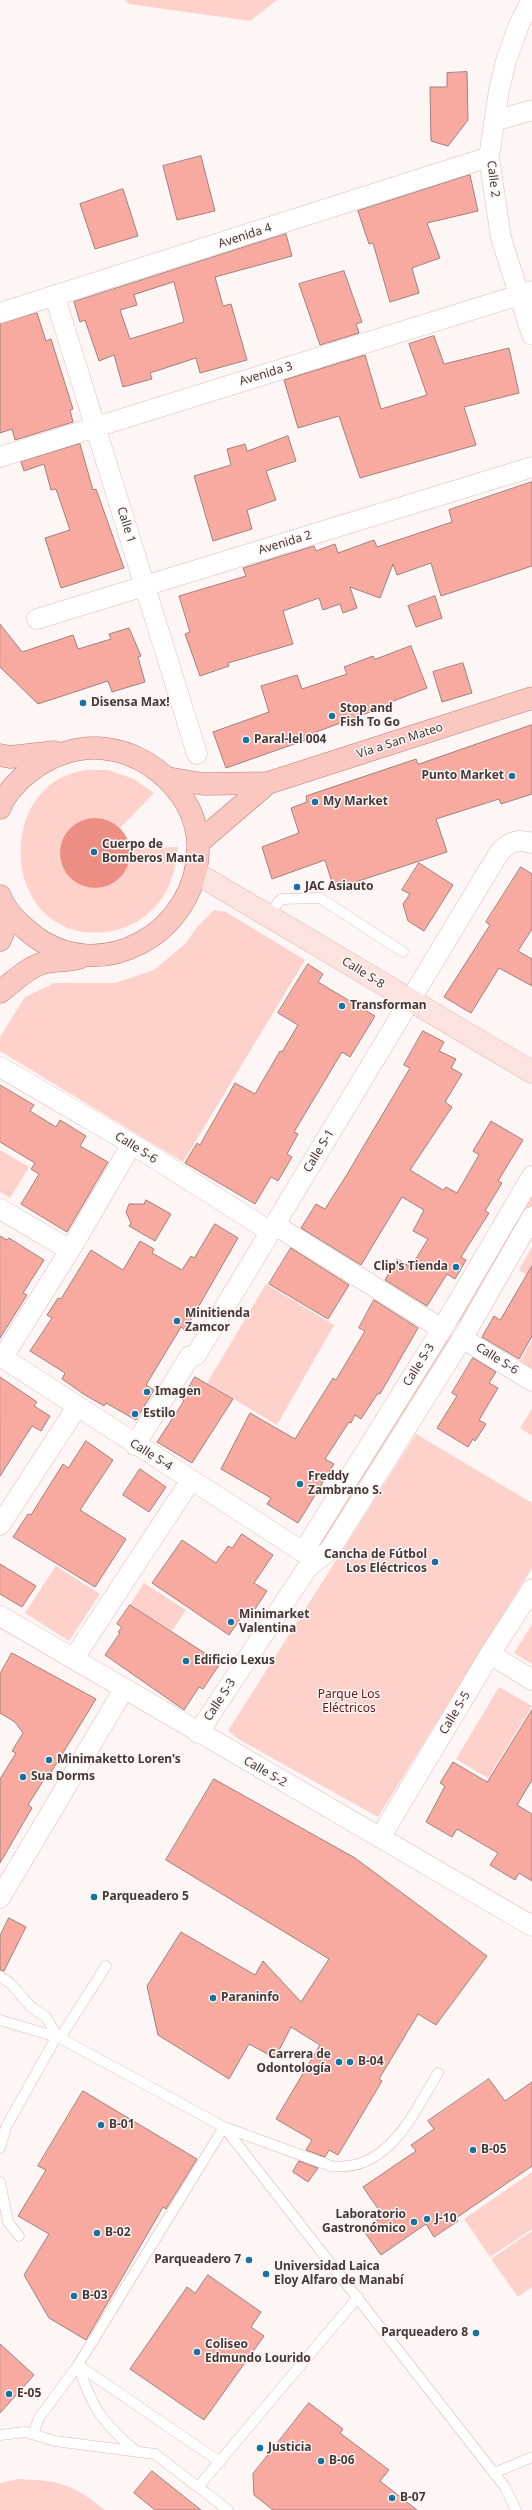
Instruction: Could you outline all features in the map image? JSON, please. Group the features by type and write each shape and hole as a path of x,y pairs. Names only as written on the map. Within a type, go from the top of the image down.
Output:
{"main road":[{"name":"Vía a San Mateo","path":"268,783 532,700"},
{"path":"0,755 10,757 106,748 139,758 167,778 182,797 193,819 198,843 196,873 184,901 175,917 157,934 136,947 112,954 87,956 68,961 46,962 23,972 0,992"},
{"path":"0,808 20,778 44,761 72,750"},
{"path":"167,778 203,784 268,783"},
{"path":"198,843 268,783"},
{"path":"0,898 16,921 36,939 61,950 87,956"},
{"path":"0,898 3,933 0,940"}],"street":[{"name":"Calle 2","path":"532,0 520,22 506,61 499,90 496,122 489,157 501,238 526,293 532,336"},
{"path":"496,122 532,110"},
{"name":"Avenida 4","path":"0,313 55,297 489,157"},
{"name":"Avenida 3","path":"0,457 526,293"},
{"name":"Calle 1","path":"55,297 97,426 144,586 197,754"},
{"name":"Avenida 2","path":"37,619 532,467"},
{"name":"Calle S-1","path":"135,1445 190,1356 196,1356 408,1000 498,853 510,843 517,841 532,843"},
{"name":"Calle S-8","path":"196,873 269,914 408,1000 532,1072"},
{"name":"Calle S-6","path":"0,1067 273,1229 443,1326 464,1336 532,1381"},
{"path":"1,1356 70,1250 132,1144"},
{"name":"Calle S-3","path":"198,1733 306,1559 532,1176"},
{"path":"0,1209 70,1250"},
{"name":"Calle S-3","path":"306,1559 330,1550 464,1336 532,1217"},
{"name":"Calle S-4","path":"1,1356 76,1407 191,1480 306,1559"},
{"path":"0,1525 76,1407"},
{"path":"74,1658 191,1480"},
{"name":"Calle S-5","path":"380,1838 490,1654 532,1589"},
{"name":"Calle S-2","path":"2,1620 74,1658 124,1690 532,1926"},
{"path":"490,1654 532,1680"},
{"path":"0,1898 124,1690"}],"lane":[{"path":"269,914 281,899 320,898 403,952"},
{"path":"0,2148 6,2127 58,2037 106,1966"},
{"path":"0,1976 11,1984 31,2007 46,2017 58,2037"},
{"path":"0,2020 58,2037 224,2127 330,2166 346,2168 366,2162 385,2150 405,2128 438,2073"},
{"path":"224,2127 505,2487 516,2510"},
{"path":"32,2434 40,2418 78,2365 224,2127"},
{"path":"0,2182 8,2222 19,2236"},
{"path":"198,2486 220,2462 358,2297"},
{"path":"78,2365 98,2413 112,2431 136,2451"},
{"path":"78,2365 220,2462"},
{"path":"0,2435 25,2432 55,2441 155,2454 228,2510"},
{"path":"494,2473 532,2457"}],"green space":[{"path":"125,0 277,0 250,21 129,4"},
{"path":"108,770 134,779 154,793 120,828 127,837 129,849 178,847 177,859 167,890 154,908 146,915 136,922 118,930 98,933 84,932 56,922 37,904 25,880 21,853 24,825 35,801 54,782 81,771"},
{"path":"214,910 226,912 305,960 183,1162 0,1051 0,1037 25,997 55,983 115,983 154,970 185,944 198,926"},
{"path":"0,1150 29,1167 10,1198 0,1192"},
{"path":"532,1188 532,1205 463,1322 457,1323"},
{"path":"532,1247 532,1278 519,1270"},
{"path":"266,1284 334,1325 277,1425 207,1383"},
{"path":"449,1334 453,1337 323,1543 321,1541"},
{"path":"532,1340 532,1370 519,1362"},
{"path":"532,1409 532,1436 520,1428"},
{"name":"Parque Los Eléctricos","path":"416,1434 532,1503 532,1568 378,1817 240,1740 228,1731"},
{"path":"56,1566 100,1594 69,1641 25,1613"},
{"path":"144,1583 186,1610 172,1631 130,1605"},
{"path":"532,1624 532,1664 514,1653"},
{"path":"499,1687 532,1706 488,1778 456,1759"},
{"path":"532,2172 532,2229 490,2257 464,2219"},
{"path":"532,2231 532,2287 518,2297 491,2259"},
{"path":"18,2479 45,2481 65,2485 83,2494 105,2510 0,2510 0,2483"}],"shaded area":[{"path":"95,818 108,821 120,828 127,840 130,853 127,866 120,878 108,885 95,888 82,885 70,878 63,866 60,853 63,840 70,828 82,821"}],"building":[{"path":"467,72 468,120 448,146 431,141 430,87 447,87 447,73"},
{"path":"201,156 215,211 177,220 163,166"},
{"path":"470,175 478,211 427,223 440,258 412,268 419,293 390,302 373,243 369,244 358,211"},
{"path":"123,189 138,236 95,249 80,204"},
{"path":"286,234 292,256 215,277 223,306 231,304 247,360 200,373 196,358 150,373 152,379 123,387 114,355 99,361 85,320 80,322 74,302","holes":["174,282 184,322 130,339 120,310 137,305 134,295"]},
{"path":"344,271 362,322 356,324 359,333 320,345 299,284"},
{"path":"37,313 46,341 51,339 73,409 70,410 73,422 15,440 12,429 0,433 0,324"},
{"path":"434,336 444,364 509,348 519,393 464,407 476,445 360,478 339,416 298,428 284,380 365,355 381,409 427,395 409,344"},
{"path":"288,436 296,461 266,471 276,500 247,510 252,529 213,541 194,476 231,465 227,449 245,444 247,451"},
{"path":"80,444 93,490 96,489 124,568 61,588 45,538 70,530 56,489 51,490 44,464 24,471 21,462"},
{"path":"532,482 532,566 441,596 431,563 397,575 393,564 380,598 350,587 357,608 343,613 340,604 323,610 319,598 283,611 293,644 228,663 229,666 200,676 185,634 190,632 179,596 246,576 243,568 314,546 316,551 335,544 338,553 374,540 377,547 452,522 449,510"},
{"path":"435,596 442,618 416,627 408,606"},
{"path":"0,624 22,652 73,635 78,649 111,639 109,634 129,628 141,656 138,657 145,682 112,692 108,681 38,704 0,667"},
{"path":"411,646 427,688 391,702 392,704 316,732 317,736 226,768 213,732 269,712 261,686 297,675 302,689 347,674 344,667 373,656 375,659"},
{"path":"463,663 472,693 442,702 433,672"},
{"path":"532,725 532,794 501,804 499,799 436,819 447,852 334,889 325,860 272,879 262,847 299,833 291,808 307,802 306,796 416,759 418,764"},
{"path":"419,863 453,885 424,931 408,921 403,904 410,894 402,890"},
{"path":"521,867 532,874 532,929 518,951 532,959 532,986 499,968 471,1013 444,997 490,925 486,922"},
{"path":"308,964 323,974 318,982 375,1016 350,1057 342,1052 294,1132 298,1134 287,1154 292,1157 278,1181 271,1177 255,1204 185,1163 197,1143 200,1145 235,1083 255,1094 280,1051 282,1052 298,1025 278,1013"},
{"path":"423,1031 444,1042 439,1051 456,1059 451,1068 462,1074 445,1102 452,1107 410,1170 443,1190 446,1187 457,1193 479,1155 473,1151 491,1121 523,1140 498,1181 502,1183 485,1211 489,1213 461,1257 466,1260 455,1279 447,1274 427,1306 385,1280 397,1259 411,1267 428,1239 413,1231 424,1210 402,1197 361,1265 301,1228 316,1204 325,1209 346,1176 410,1068 404,1065"},
{"path":"0,1085 34,1105 30,1111 56,1127 60,1120 86,1136 80,1146 108,1162 67,1232 21,1204 39,1174 31,1169 35,1163 0,1142"},
{"path":"146,1200 171,1214 155,1241 129,1226 131,1223 126,1212 129,1204 144,1204"},
{"path":"215,1224 238,1238 185,1330 181,1327 146,1385 154,1390 136,1420 106,1403 104,1406 85,1395 62,1379 65,1373 30,1351 52,1318 47,1315 58,1298 61,1299 91,1250 123,1270 140,1241 154,1249 152,1253 182,1270 191,1256 194,1258"},
{"path":"0,1236 7,1240 9,1238 44,1260 23,1293 27,1295 0,1338"},
{"path":"291,1248 349,1285 328,1319 269,1284"},
{"path":"532,1266 532,1336 519,1359 482,1337 494,1316 500,1320"},
{"path":"374,1300 418,1328 380,1394 378,1393 361,1419 355,1415 351,1423 349,1422 325,1459 334,1464 298,1523 267,1504 271,1498 221,1469 250,1413 295,1439 333,1378 336,1380 365,1331 359,1328"},
{"path":"473,1358 496,1372 489,1383 498,1388 479,1420 486,1424 475,1441 473,1439 468,1447 437,1428 457,1396 452,1393"},
{"path":"0,1377 37,1402 34,1406 50,1416 41,1431 32,1426 0,1476"},
{"path":"195,1377 233,1399 192,1463 157,1442 184,1401 182,1399"},
{"path":"86,1441 113,1460 80,1510 126,1539 95,1587 13,1537 28,1514 31,1515 63,1464 68,1468"},
{"path":"140,1469 166,1487 149,1512 123,1495"},
{"path":"242,1534 273,1555 254,1583 267,1591 251,1615 245,1612 229,1635 152,1583 182,1540 216,1563 228,1546 232,1548"},
{"path":"0,1564 36,1586 22,1607 0,1594"},
{"path":"130,1605 217,1661 216,1663 219,1665 203,1689 199,1687 184,1710 105,1655 120,1633 118,1632 122,1627 117,1624"},
{"path":"12,1653 96,1699 50,1774 48,1773 28,1805 32,1808 0,1863 0,1779 16,1753 12,1751 23,1733 15,1722 0,1713 0,1674"},
{"path":"532,1710 532,1780 517,1805 532,1814 532,1881 519,1873 515,1880 490,1865 498,1853 457,1829 452,1837 426,1822 445,1786 440,1783 453,1762 487,1782"},
{"path":"214,1779 355,1858 487,1956 436,2025 418,2014 379,2079 382,2081 338,2155 329,2150 325,2157 306,2150 312,2140 276,2119 320,2045 291,2027 275,2058 249,2044 229,2079 158,2035 147,1986 181,1932 255,1975 263,1961 301,2002 329,1959 166,1860"},
{"path":"9,1918 26,1927 4,1971 0,1970 0,1936"},
{"name":"B-05","path":"489,2079 505,2101 532,2082 532,2166 456,2218 458,2221 434,2237 426,2224 381,2255 363,2230 383,2216 363,2187 416,2151 411,2145 434,2129 428,2121"},
{"path":"83,2091 197,2159 166,2209 163,2207 86,2340 49,2318 24,2275 49,2234 18,2216 46,2170 38,2166"},
{"path":"299,2161 318,2168 308,2182 293,2172"},
{"name":"Coliseo Edmundo Lourido","path":"208,2275 261,2312 251,2327 264,2336 204,2420 130,2369 187,2287 195,2293"},
{"name":"E-05","path":"0,2344 34,2375 0,2413"},
{"name":"B-06","path":"309,2403 343,2429 340,2433 389,2470 380,2481 417,2510 273,2510 254,2495 253,2474"},
{"path":"152,2471 201,2510 155,2510 134,2493"}],"place":[{"name":"Disensa Max!","path":"83,703"},
{"name":"Stop and Fish To Go","path":"332,716"},
{"name":"Paral-lel 004","path":"246,740"},
{"name":"Punto Market","path":"512,776"},
{"name":"My Market","path":"315,802"},
{"name":"Cuerpo de Bomberos Manta","path":"94,852"},
{"name":"JAC Asiauto","path":"297,887"},
{"name":"Transforman","path":"342,1006"},
{"name":"Clip's Tienda","path":"456,1267"},
{"name":"Minitienda Zamcor","path":"177,1321"},
{"name":"Imagen","path":"147,1392"},
{"name":"Estilo","path":"135,1414"},
{"name":"Freddy Zambrano S.","path":"300,1484"},
{"name":"Cancha de Fútbol Los Eléctricos","path":"435,1562"},
{"name":"Minimarket Valentina","path":"231,1622"},
{"name":"Edificio Lexus","path":"186,1661"},
{"name":"Minimaketto Loren's","path":"49,1760"},
{"name":"Sua Dorms","path":"23,1777"},
{"name":"Parqueadero 5","path":"94,1897"},
{"name":"Paraninfo","path":"213,1998"},
{"name":"Carrera de Odontología","path":"339,2062"},
{"name":"B-04","path":"350,2062"},
{"name":"B-01","path":"101,2125"},
{"name":"B-05","path":"473,2150"},
{"name":"J-10","path":"427,2219"},
{"name":"Laboratorio Gastronómico","path":"414,2222"},
{"name":"B-02","path":"97,2233"},
{"name":"Parqueadero 7","path":"249,2260"},
{"name":"Universidad Laica Eloy Alfaro de Manabí","path":"266,2274"},
{"name":"B-03","path":"74,2296"},
{"name":"Parqueadero 8","path":"476,2333"},
{"name":"Coliseo Edmundo Lourido","path":"197,2352"},
{"name":"E-05","path":"9,2394"},
{"name":"Justicia","path":"260,2448"},
{"name":"B-06","path":"321,2461"},
{"name":"B-07","path":"392,2498"}]}
